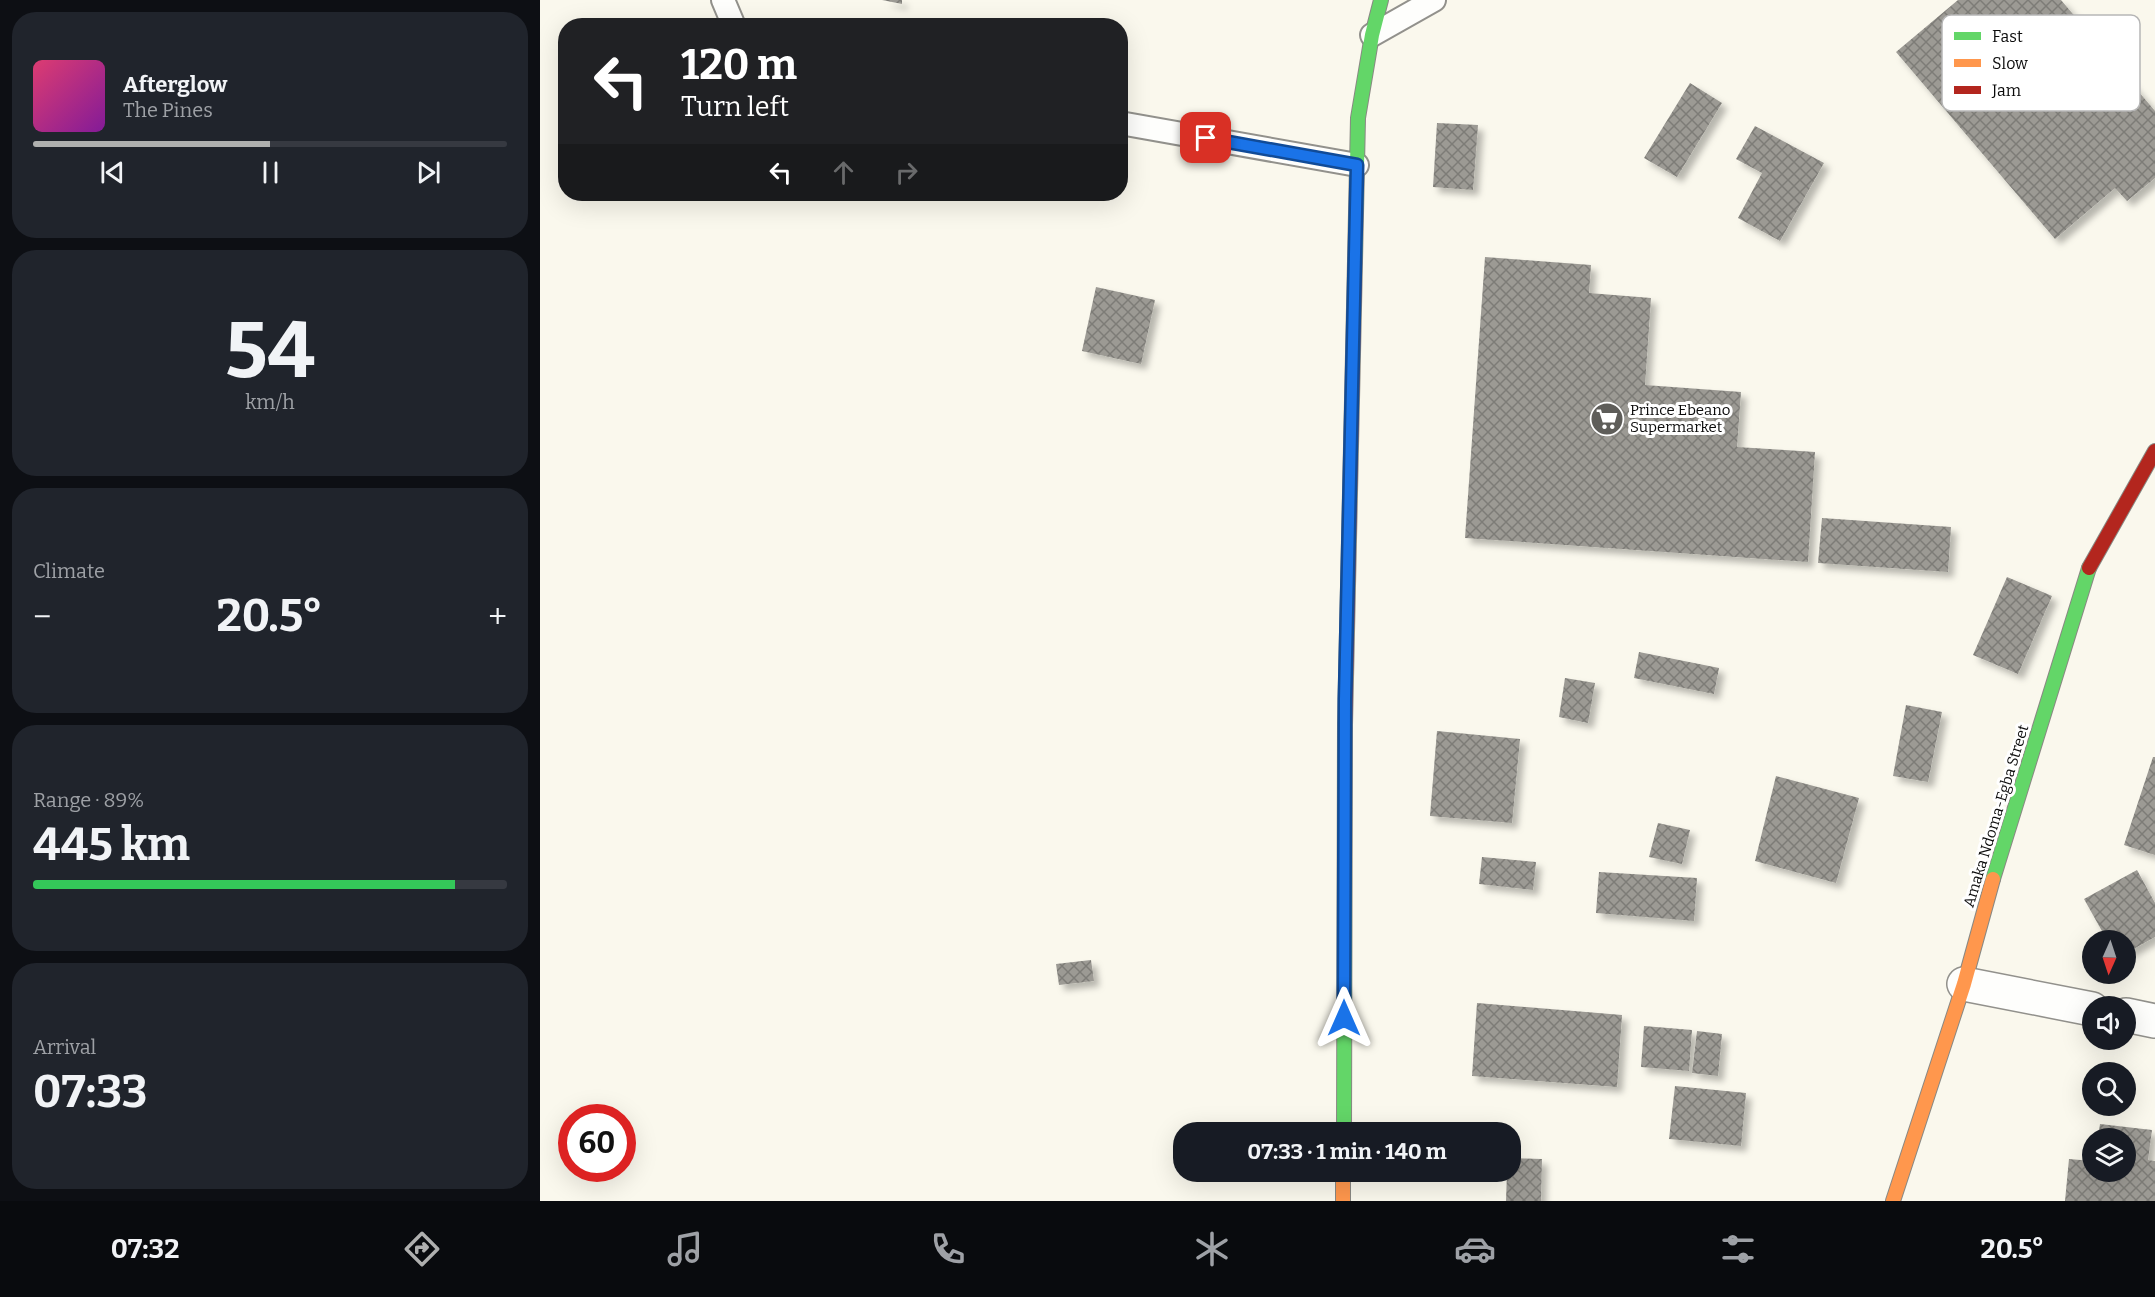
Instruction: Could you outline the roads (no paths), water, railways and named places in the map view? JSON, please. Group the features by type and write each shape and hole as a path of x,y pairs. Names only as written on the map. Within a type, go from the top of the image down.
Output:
{"main road":[{"path":"1344,1122 1345,699 1358,118 1372,35 1381,0"},
{"name":"Amaka Ndoma-Egba Street","path":"1893,1201 1964,984 2004,840 2091,563 2155,452"},
{"path":"1343,1201 1344,1182"}],"street":[{"path":"1964,984 2082,1007"},
{"path":"2136,1017 2155,1021"}],"lane":[{"path":"723,0 731,18"},
{"path":"1372,35 1434,0"},
{"path":"1128,124 1357,165"}],"place":[{"name":"Prince Ebeano Supermarket","path":"1607,419"}]}
